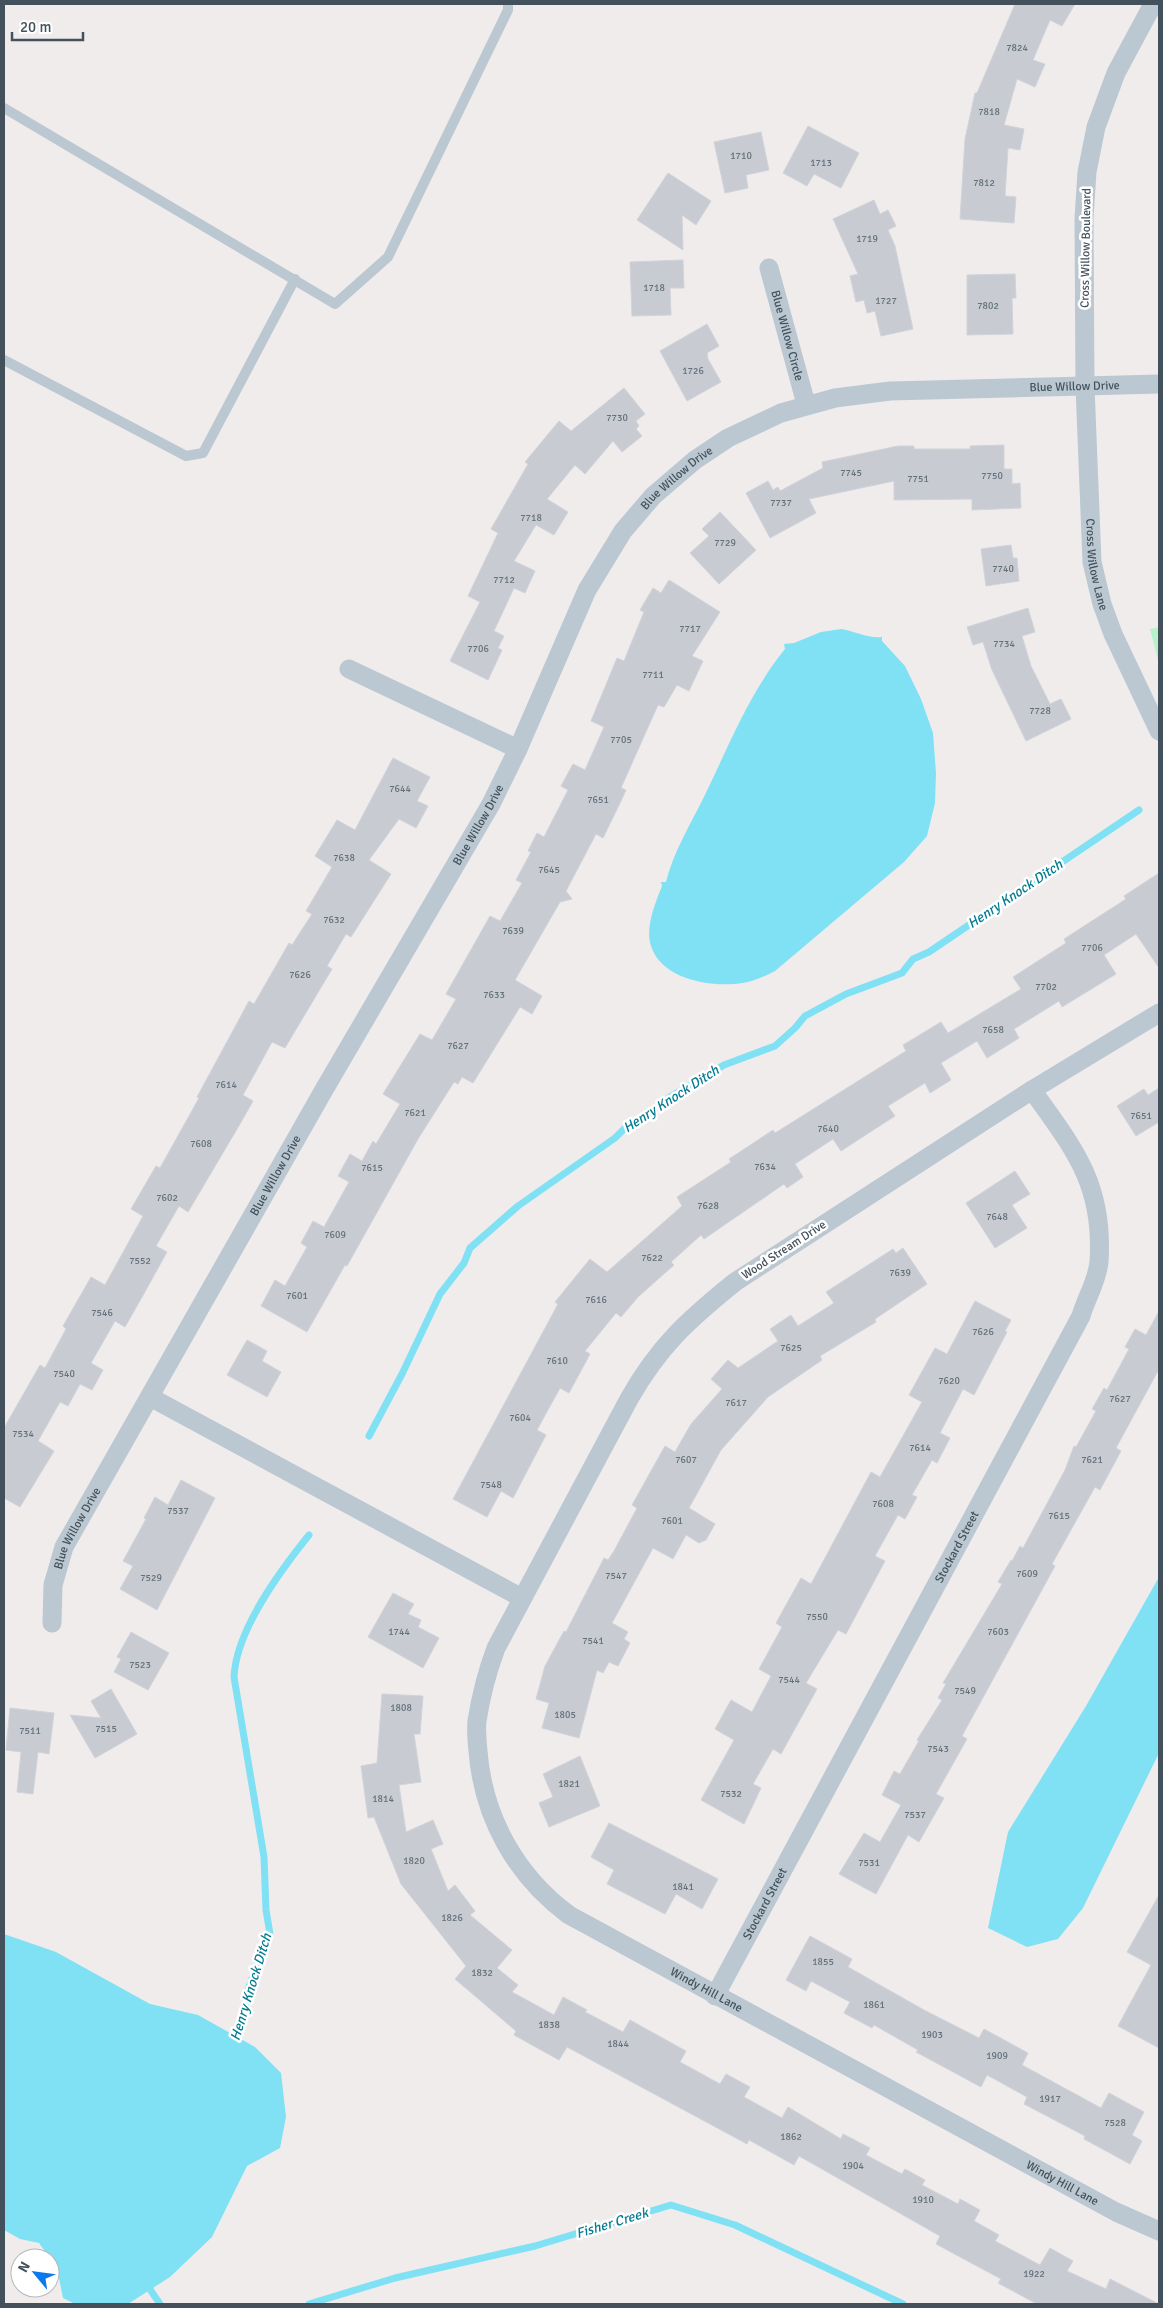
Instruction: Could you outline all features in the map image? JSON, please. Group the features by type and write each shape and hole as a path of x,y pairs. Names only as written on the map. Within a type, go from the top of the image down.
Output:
{"street":[{"name":"Cross Willow Boulevard","path":"1086,386 1084,218 1087,172 1096,127 1116,74 1153,4"},
{"name":"Blue Willow Circle","path":"769,268 806,404"},
{"name":"Blue Willow Drive","path":"52,1623 53,1585 64,1547 325,1088 491,804 518,749 587,590 629,524 667,483 695,460 728,438 763,420 806,404 872,392 1159,384"},
{"name":"Cross Willow Lane","path":"1086,386 1092,562 1102,604 1113,634 1130,664 1159,731"},
{"path":"349,669 518,749"},
{"name":"Wood Stream Drive","path":"522,1598 641,1378 679,1329 710,1300 1032,1090 1159,1013"},
{"name":"Stockard Street","path":"715,1996 1080,1316 1093,1287 1099,1263 1100,1218 1090,1182 1071,1145 1032,1090"},
{"path":"150,1397 522,1598"},
{"name":"Windy Hill Lane","path":"522,1598 496,1648 486,1672 477,1721 480,1774 495,1824 511,1854 526,1875 563,1911 589,1928 1116,2212 1159,2231"}],"lane":[{"path":"4,108 335,304 388,257 508,10 508,4"},
{"path":"4,360 186,456 203,453 295,280"}],"green space":[{"path":"1159,627 1159,664 1150,629"}],"water":[{"path":"841,629 867,636 882,637 882,641 905,666 921,699 933,733 936,773 935,803 927,836 904,862 775,971 752,981 731,984 703,982 677,974 657,958 649,939 650,923 662,886 661,882 666,882 677,850 740,721 772,666 785,649 784,644 794,643 821,632"},
{"path":"1159,1577 1159,1753 1083,1908 1058,1939 1027,1947 988,1928 1008,1832 1086,1706"},
{"path":"4,1934 56,1952 150,2004 198,2015 255,2047 281,2073 286,2117 280,2148 247,2166 212,2237 170,2277 128,2304 75,2304 63,2298 60,2283 60,2248 43,2248 39,2243 20,2239 4,2230"}],"building":[{"path":"1015,4 1075,4 1062,26 1050,20 1033,60 1045,64 1035,87 1017,79 1004,125 1024,129 1020,150 1008,148 1005,196 1016,197 1014,223 960,219 965,139 975,93 977,93"},
{"path":"808,126 859,153 841,188 814,174 807,186 783,173"},
{"path":"761,132 769,170 746,175 748,188 725,193 714,142"},
{"path":"668,173 711,201 696,225 682,215 683,250 637,220"},
{"path":"874,200 880,214 888,210 896,226 888,230 895,246 913,329 881,336 875,311 867,313 864,300 856,302 850,276 858,274 833,219"},
{"path":"683,260 684,288 670,288 671,315 632,316 630,262"},
{"path":"1015,274 1016,298 1012,298 1013,334 967,335 967,275"},
{"path":"707,324 719,346 707,353 708,359 721,382 687,401 660,351"},
{"path":"624,388 645,414 636,421 639,426 636,429 642,436 622,452 613,441 585,474 575,465 547,499 568,512 554,535 536,525 514,561 535,571 525,593 514,588 494,631 504,636 498,648 502,650 488,680 450,661 480,602 468,596 498,533 491,529 528,464 525,462 559,421 571,431"},
{"path":"1004,445 1004,469 1012,469 1012,484 1020,483 1021,508 972,510 972,499 894,500 894,481 809,499 816,513 770,538 746,493 768,481 773,490 778,487 780,491 823,468 822,462 898,446 914,446 914,449 970,449 970,446"},
{"path":"720,512 756,550 719,584 690,553 709,536 702,529"},
{"path":"1011,545 1013,558 1017,558 1019,581 986,586 981,549"},
{"path":"669,580 720,612 692,656 703,661 689,691 677,685 664,707 658,705 621,788 626,790 603,838 596,834 566,891 572,899 560,902 515,980 542,996 532,1014 520,1007 473,1083 462,1077 458,1084 454,1082 418,1139 347,1266 345,1265 307,1332 261,1306 275,1280 285,1286 307,1247 301,1243 313,1221 324,1227 349,1182 338,1176 350,1154 362,1161 373,1141 376,1144 400,1104 383,1094 420,1034 432,1040 456,999 446,994 490,916 500,921 522,883 516,880 531,852 528,851 537,833 544,837 568,790 561,786 573,764 585,770 604,727 591,721 617,658 624,661 644,612 640,610 653,588 661,593"},
{"path":"1028,608 1035,632 1022,636 1031,666 1050,704 1061,699 1071,719 1026,741 992,670 983,642 973,645 967,627"},
{"path":"393,758 430,777 417,801 428,806 416,828 399,819 369,860 391,874 351,937 346,934 327,966 332,969 285,1048 272,1042 243,1095 253,1101 188,1212 179,1206 156,1246 167,1252 125,1327 115,1321 91,1363 103,1370 92,1390 80,1384 68,1406 60,1402 38,1441 54,1451 20,1507 4,1498 4,1428 40,1365 45,1368 66,1329 63,1326 91,1277 105,1285 143,1216 131,1209 156,1166 160,1168 249,1001 254,1004 289,943 292,945 312,914 306,911 332,867 315,856 337,820 355,830"},
{"path":"1159,873 1159,968 1136,934 1104,955 1116,974 1062,1007 1059,1001 1014,1029 1019,1038 987,1058 977,1041 941,1063 951,1080 930,1093 925,1083 888,1106 895,1116 841,1151 833,1139 795,1164 803,1177 787,1188 784,1184 704,1239 701,1235 671,1262 674,1265 638,1297 621,1317 616,1313 585,1351 590,1354 569,1393 560,1388 537,1430 546,1435 513,1498 501,1491 487,1517 453,1499 558,1304 555,1302 590,1259 607,1272 682,1206 677,1197 731,1162 729,1159 773,1130 775,1133 906,1051 903,1045 941,1022 948,1033 1021,989 1013,977 1066,943 1064,939 1126,899 1124,896"},
{"path":"1159,1088 1159,1122 1136,1136 1117,1106 1144,1089 1148,1095"},
{"path":"1015,1171 1030,1194 1012,1205 1027,1228 995,1248 966,1203"},
{"path":"903,1248 927,1284 875,1319 876,1322 820,1356 822,1360 768,1397 721,1450 689,1508 715,1524 706,1540 699,1543 686,1535 673,1559 653,1548 612,1623 628,1632 624,1639 630,1643 618,1666 609,1662 603,1673 597,1670 579,1738 542,1728 549,1703 536,1699 545,1666 564,1631 566,1632 604,1558 608,1560 614,1551 637,1508 632,1505 665,1446 675,1452 691,1424 722,1389 711,1379 728,1360 738,1368 778,1341 770,1329 791,1315 798,1326 834,1303 826,1292 893,1249 896,1253"},
{"path":"975,1301 1011,1320 1005,1331 1007,1332 974,1395 963,1389 940,1433 950,1438 937,1463 932,1460 912,1495 917,1497 905,1519 898,1515 875,1556 885,1561 846,1634 838,1630 806,1683 817,1689 781,1754 773,1749 753,1784 761,1788 744,1824 701,1800 734,1740 715,1729 731,1700 752,1712 771,1676 759,1669 782,1627 776,1623 801,1578 811,1584 871,1472 880,1477 922,1402 909,1395 935,1348 947,1354"},
{"path":"1159,1311 1159,1369 1116,1448 1121,1451 1100,1490 1095,1487 1052,1564 1055,1566 962,1736 967,1739 936,1794 944,1798 919,1842 908,1835 876,1894 839,1874 864,1833 880,1842 901,1805 882,1795 894,1771 900,1774 919,1741 917,1740 942,1700 938,1698 946,1684 943,1683 1002,1584 998,1582 1011,1560 1020,1546 1023,1548 1065,1470 1074,1446 1076,1447 1096,1411 1092,1409 1104,1388 1107,1390 1129,1349 1125,1347 1135,1329 1146,1335"},
{"path":"247,1340 267,1351 262,1361 281,1372 267,1397 227,1375"},
{"path":"181,1480 215,1498 157,1610 120,1589 133,1566 123,1561 146,1519 144,1518 155,1497 168,1505"},
{"path":"393,1593 414,1604 408,1614 421,1620 418,1627 439,1638 423,1668 368,1637"},
{"path":"131,1632 169,1653 148,1690 114,1672 121,1659 117,1657"},
{"path":"111,1689 137,1734 95,1758 70,1715 101,1718 91,1701"},
{"path":"382,1694 423,1696 420,1734 414,1734 421,1782 399,1785 406,1832 433,1820 443,1844 431,1849 448,1891 455,1885 475,1911 470,1915 512,1950 497,1968 518,1985 512,1992 554,2015 563,1997 587,2010 585,2012 623,2032 630,2020 686,2051 680,2062 720,2084 726,2074 750,2087 744,2097 782,2118 788,2107 841,2139 843,2134 870,2148 866,2155 902,2174 905,2169 925,2180 922,2185 958,2204 960,2199 980,2210 974,2221 999,2235 995,2241 1040,2265 1050,2248 1073,2261 1067,2271 1106,2289 1110,2279 1159,2304 1037,2304 998,2283 1001,2279 936,2244 940,2236 799,2156 794,2165 749,2140 747,2144 567,2047 559,2060 514,2035 516,2031 455,1979 466,1966 401,1884 374,1817 368,1818 361,1766 377,1763"},
{"path":"10,1708 54,1713 49,1754 38,1752 33,1794 17,1792 21,1752 6,1750"},
{"path":"580,1756 600,1806 549,1827 539,1803 553,1797 543,1774"},
{"path":"609,1823 718,1879 702,1909 676,1894 665,1914 607,1884 614,1870 591,1857"},
{"path":"1159,1895 1159,2048 1118,2026 1151,1965 1127,1952"},
{"path":"810,1936 852,1959 848,1967 924,2010 979,2038 984,2029 1028,2053 1022,2065 1101,2108 1109,2093 1144,2112 1132,2135 1142,2141 1130,2164 1084,2139 1085,2136 1024,2104 1027,2097 987,2075 981,2087 916,2052 918,2050 874,2025 872,2028 844,2013 850,2002 811,1981 806,1991 786,1980"}],"waterway":[{"name":"Henry Knock Ditch","path":"369,1436 402,1374 440,1294 464,1263 470,1248 518,1206 615,1138 625,1128 645,1118 670,1097 724,1065 775,1046 805,1016 846,994 902,973 913,959 929,952 1139,810"},
{"name":"Henry Knock Ditch","path":"232,2045 244,2018 248,1990 270,1934 266,1910 264,1857 234,1677 242,1640 261,1602 309,1535"},
{"name":"Fisher Creek","path":"309,2304 395,2278 535,2246 671,2205 735,2225 903,2304"},
{"name":"Henry Knock Ditch","path":"145,2282 160,2304"}]}
